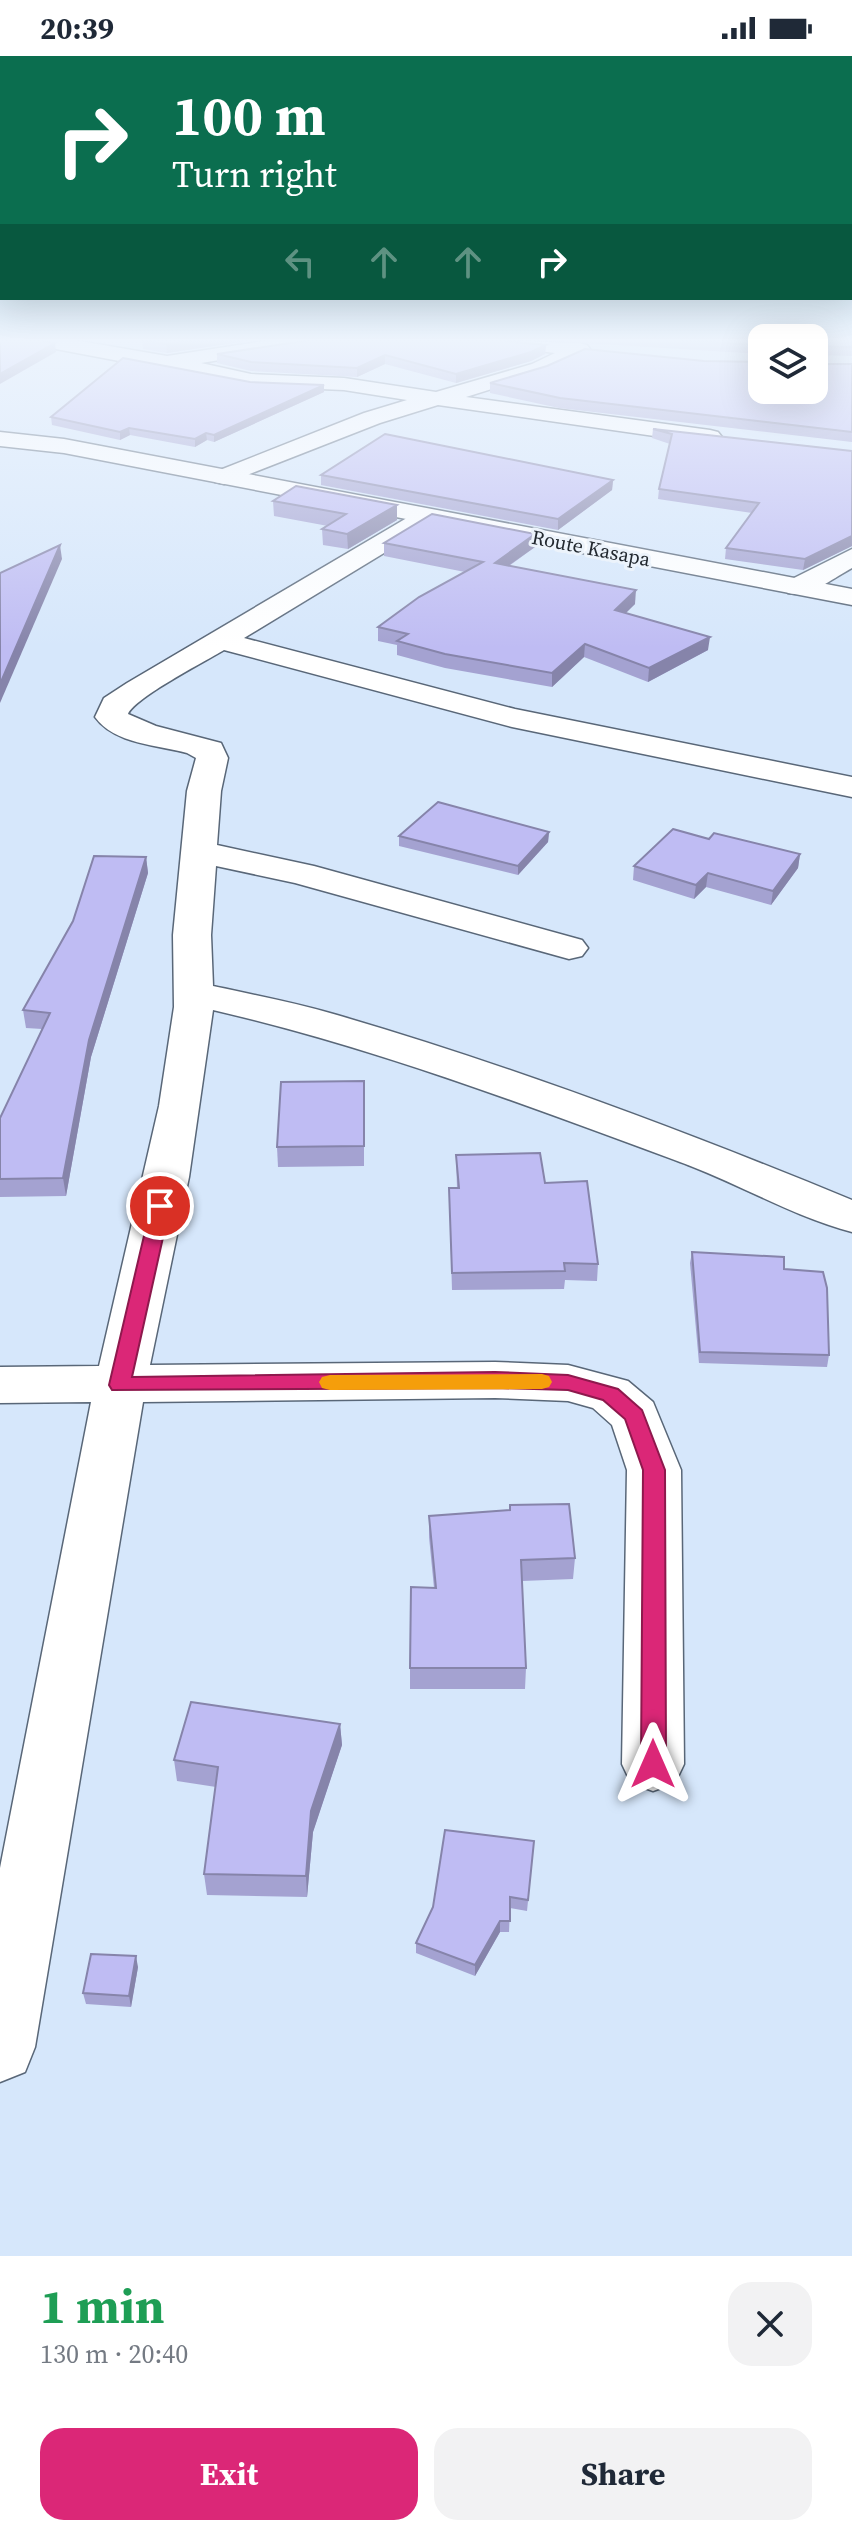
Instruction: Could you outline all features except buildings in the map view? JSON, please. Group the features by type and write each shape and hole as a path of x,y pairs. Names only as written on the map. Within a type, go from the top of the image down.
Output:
{"street":[{"name":"Route Kasapa","path":"34,443 852,597"},
{"path":"224,477 310,443"},
{"path":"0,2047 120,1385 167,1177 182,1092 193,993 192,935 204,791 212,758 210,750 188,741 122,726 111,717 115,705 138,689 426,517"},
{"path":"798,587 852,557"},
{"path":"219,640 512,718 852,787"},
{"path":"199,852 301,874 569,948"},
{"path":"193,993 321,1023 432,1058 708,1157 852,1217"},
{"path":"0,1385 495,1380 568,1383 610,1394 635,1415 654,1470 653,1764"}],"slow traffic":[{"path":"330,1382 542,1382"}],"route":[{"path":"160,1206 120,1385 495,1380 568,1383 610,1394 635,1415 654,1470 653,1764"}]}
